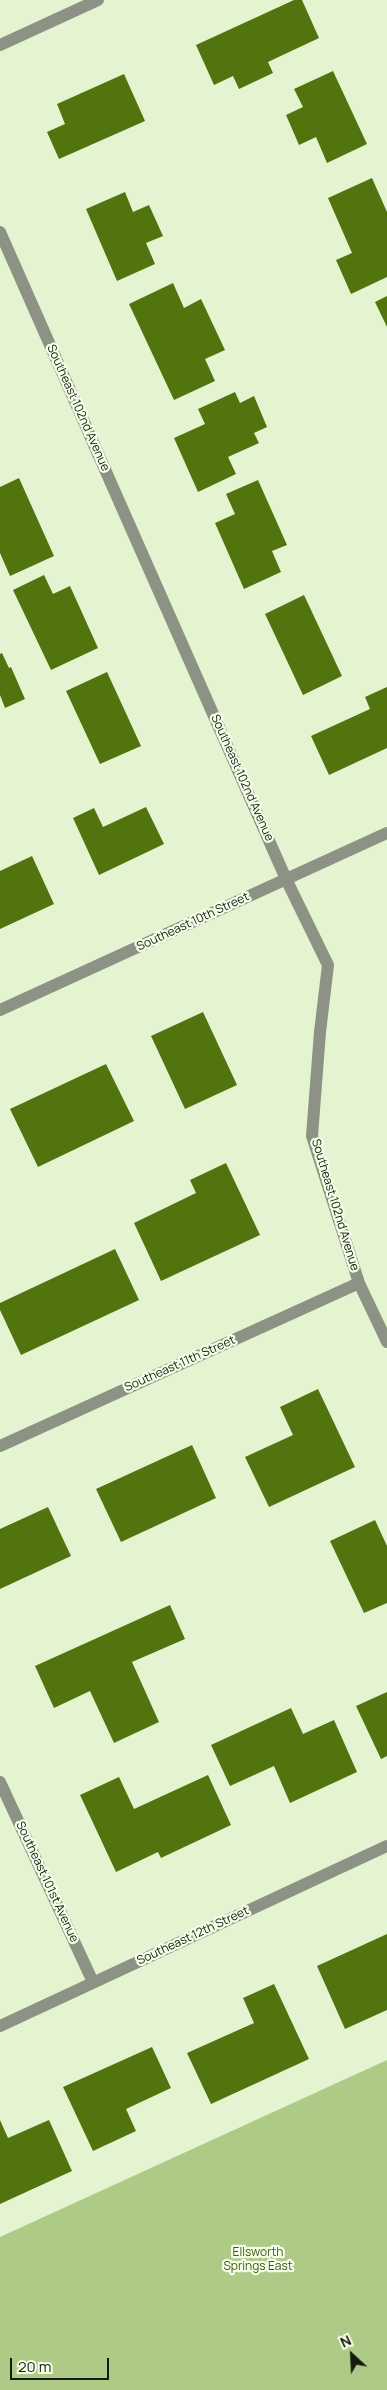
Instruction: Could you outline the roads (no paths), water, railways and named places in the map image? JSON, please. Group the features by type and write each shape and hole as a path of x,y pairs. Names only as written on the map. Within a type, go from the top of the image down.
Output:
{"street":[{"path":"0,45 98,0"},
{"name":"Southeast 102nd Avenue","path":"0,232 286,879 328,965 320,1032 312,1136 359,1283 387,1342"},
{"name":"Southeast 10th Street","path":"0,1010 387,833"},
{"name":"Southeast 11th Street","path":"0,1446 359,1283"},
{"name":"Southeast 101st Avenue","path":"0,1782 93,1982"},
{"name":"Southeast 12th Street","path":"0,2026 387,1846"}],"park label":[{"name":"Ellsworth Springs East","path":"258,2260"}]}
